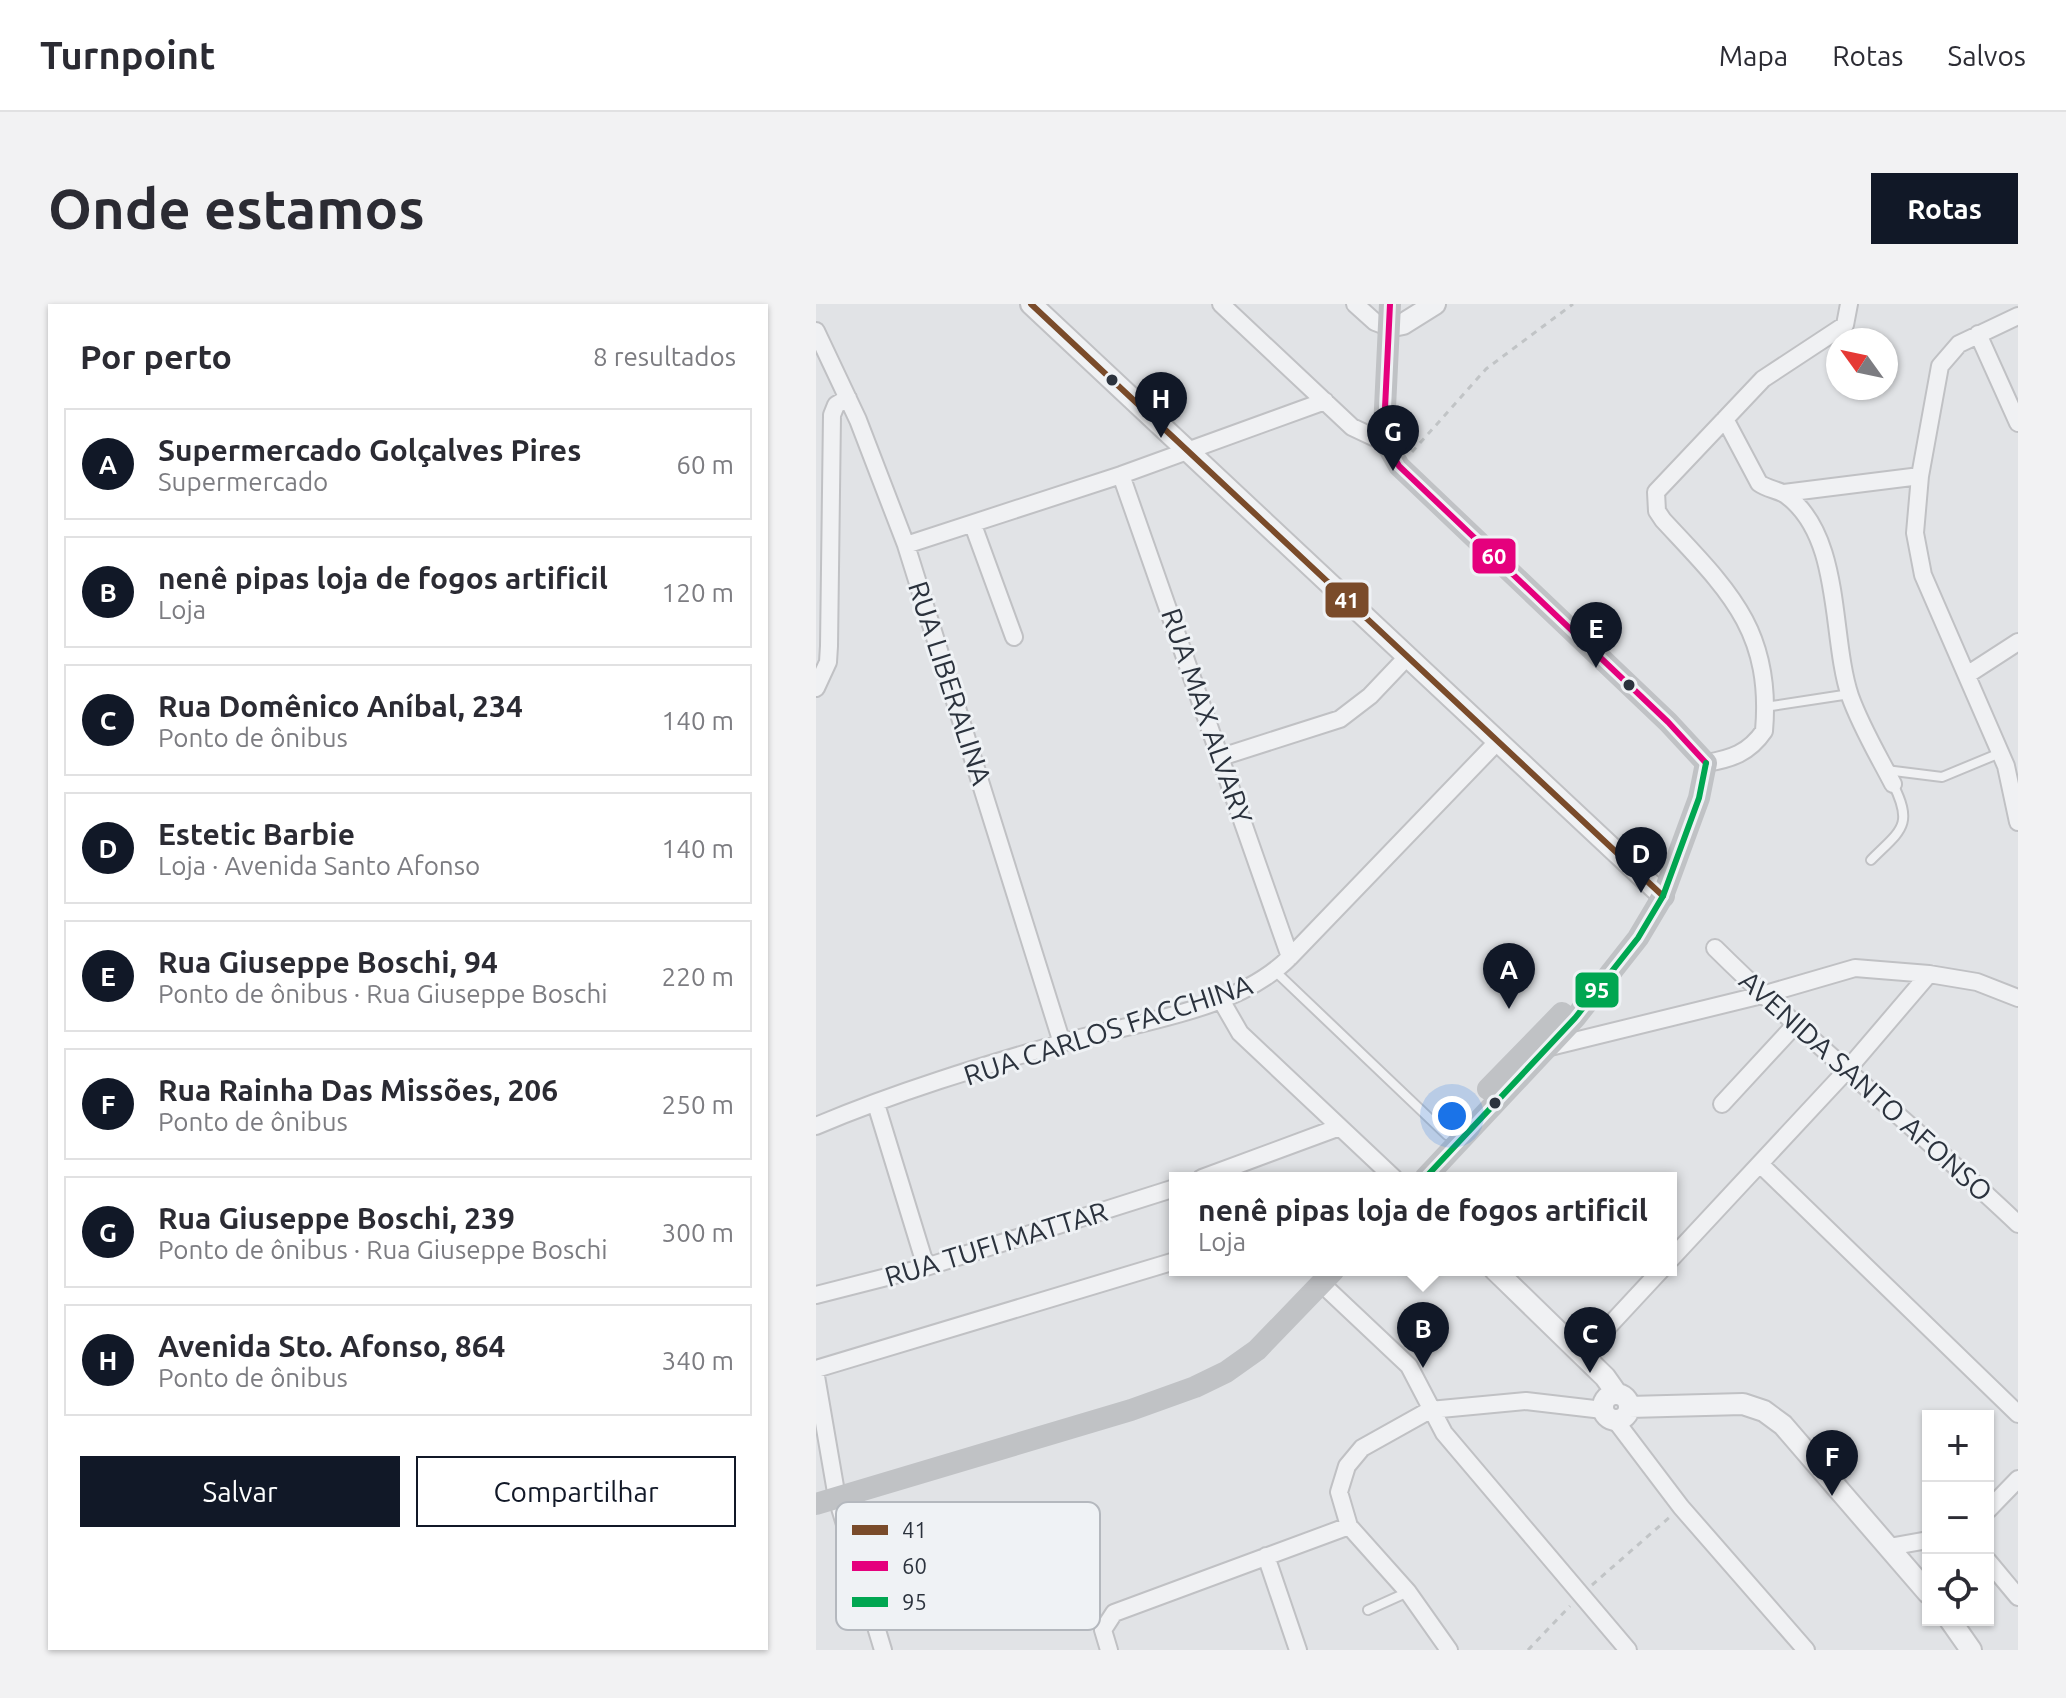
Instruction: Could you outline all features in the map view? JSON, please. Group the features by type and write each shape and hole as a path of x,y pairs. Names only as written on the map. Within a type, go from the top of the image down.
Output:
{"main road":[{"path":"1390,304 1384,411 1386,443 1399,466 1668,722 1706,763 1699,798 1663,896 1638,938 1601,983 1447,1135 1417,1172"},
{"path":"1430,1172 1539,1046"},
{"path":"826,1501 1127,1411 1195,1387 1226,1372 1257,1350 1328,1277"}],"street":[{"path":"1031,304 1663,896"},
{"path":"1221,304 1352,427 1386,443"},
{"path":"1355,304 1375,322 1388,327 1403,324 1435,304"},
{"path":"1706,763 1736,756 1757,741 1764,731 1759,655 1750,627 1737,603 1663,520 1655,500 1662,484 1763,379 1845,325 1849,304"},
{"path":"2018,316 1950,351 1940,366 1920,476 1915,533 1923,575 2015,785 2018,822"},
{"name":"RUA LIBERALINA","path":"816,331 848,398 906,545 1062,1043"},
{"path":"1978,334 2018,423"},
{"path":"816,688 828,662 829,646 832,415 836,405 848,398"},
{"path":"906,545 1121,475 1325,401"},
{"path":"1725,419 1759,483 1784,493 1812,526 1830,578 1850,694 1890,777"},
{"name":"RUA MAX ALVARY","path":"1121,475 1290,957"},
{"path":"1784,493 1920,476"},
{"path":"973,525 1014,637"},
{"path":"1967,675 2018,642"},
{"path":"1221,757 1340,719 1370,696 1408,656"},
{"name":"RUA CARLOS FACCHINA","path":"816,1126 1062,1043 1221,1000 1260,984 1276,972 1498,741"},
{"name":"AVENIDA SANTO AFONSO","path":"1715,948 1762,995 1923,1134 2018,1224"},
{"path":"1539,1046 1762,995 1855,968 1929,974 1977,982 2018,998"},
{"path":"1677,1253 1847,1070 1929,974"},
{"path":"1221,1000 1240,1033 1337,1128 1387,1172"},
{"path":"1722,1104 1795,1025"},
{"path":"876,1104 926,1267"},
{"path":"1218,1172 1337,1128"},
{"path":"1760,1164 2018,1414"},
{"name":"RUA TUFI MATTAR","path":"816,1295 926,1267 1169,1190"},
{"path":"816,1369 1169,1263"},
{"path":"1506,1276 1582,1355 1681,1507 1806,1650"},
{"path":"1582,1355 1655,1276"},
{"path":"1328,1277 1409,1366 1430,1410 1458,1450 1628,1650"},
{"path":"816,1376 826,1501 836,1527"},
{"path":"1449,1650 1408,1592 1349,1526 1339,1492 1347,1466 1362,1448 1430,1410 1526,1401 1616,1408 1743,1404 1764,1411 1783,1425 1922,1586"},
{"path":"1994,1504 2018,1479"},
{"path":"1109,1650 1103,1630 1106,1620 1132,1604 1349,1526"},
{"path":"1889,1547 1922,1541"},
{"path":"1266,1556 1298,1650"},
{"path":"1994,1568 2018,1597"},
{"path":"1954,1626 1971,1650"},
{"path":"875,1630 883,1650"}],"lane":[{"path":"1764,708 1850,694"},
{"path":"1871,860 1896,835 1905,817 1905,807 1890,777 1942,777 2000,753"},
{"path":"1276,972 1447,1135"},
{"path":"1368,1610 1408,1592"}],"path":[{"path":"1399,466 1486,369 1573,304"},
{"path":"1528,1650 1580,1595 1681,1507"}],"transit line":[{"name":"41","path":"1031,304 1663,896"},
{"name":"60","path":"1390,304 1384,429 1386,443 1399,466 1668,722 1706,763"},
{"name":"95","path":"1431,1172 1575,1018 1638,938 1663,896 1699,798 1706,763"}],"place":[{"name":"Avenida Sto. Afonso, 864","path":"1161,438"},
{"name":"Rua Giuseppe Boschi, 239","path":"1393,471"},
{"name":"Rua Giuseppe Boschi, 94","path":"1596,668"},
{"name":"Estetic Barbie","path":"1641,893"},
{"name":"Supermercado Golçalves Pires","path":"1509,1009"},
{"name":"nenê pipas loja de fogos artificil","path":"1423,1368"},
{"name":"Rua Domênico Aníbal, 234","path":"1590,1373"},
{"name":"Rua Rainha Das Missões, 206","path":"1832,1496"}]}
